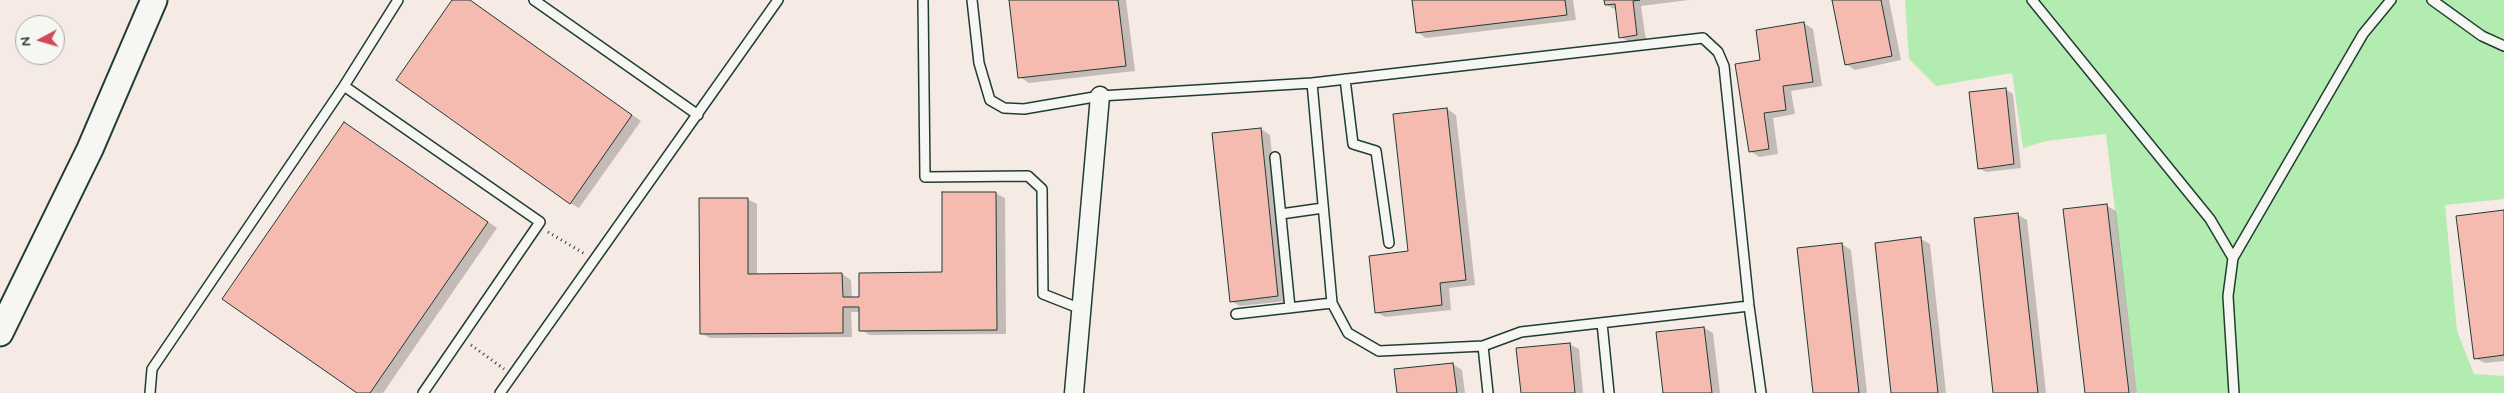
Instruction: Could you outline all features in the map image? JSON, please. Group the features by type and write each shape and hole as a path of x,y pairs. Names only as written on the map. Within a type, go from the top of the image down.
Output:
{"main road":[{"path":"0,333 90,149 154,0"}],"street":[{"path":"1074,393 1100,96"}],"lane":[{"path":"150,393 152,369 344,86 398,0"},
{"path":"534,0 698,115"},
{"path":"500,393 778,0"},
{"path":"924,0 925,176 1028,176 1042,189 1043,294 1081,309"},
{"path":"972,0 979,63 990,100 1004,108 1024,109 1100,96 1312,83 1703,38 1718,52 1724,66 1749,306 1761,393"},
{"path":"2032,0 2210,219 2233,258"},
{"path":"2234,393 2228,296 2233,258 2363,34 2391,0"},
{"path":"2432,0 2482,36 2504,46"},
{"path":"1345,79 1352,144 1376,151 1388,242"},
{"path":"1312,83 1332,303 1348,333 1380,352 1483,346 1522,332 1749,306"},
{"path":"344,86 540,222 423,393"},
{"path":"1275,157 1290,308"},
{"path":"1281,214 1324,208"},
{"path":"1236,314 1332,303"},
{"path":"1602,323 1609,393"},
{"path":"1483,346 1488,393"}],"path":[{"path":"538,226 594,260"},
{"path":"461,338 513,375"}],"green space":[{"path":"1905,0 2504,0 2504,199 2445,205 2457,331 2474,374 2504,376 2504,393 2137,393 2106,134 2046,141 2023,148 2012,73 1936,86 1909,59"}],"building":[{"path":"452,0 470,0 632,115 570,204 396,80"},
{"path":"1009,0 1118,0 1126,66 1018,78"},
{"path":"1412,0 1565,0 1567,15 1416,33"},
{"path":"1604,0 1640,0 1633,1 1637,35 1619,38 1615,4 1605,5"},
{"path":"1832,0 1881,0 1892,56 1845,65"},
{"path":"1804,22 1813,82 1783,86 1786,110 1764,113 1769,149 1749,152 1735,64 1760,60 1756,30"},
{"path":"2006,88 2014,164 1978,169 1969,92"},
{"path":"1447,108 1466,280 1440,283 1442,305 1375,313 1369,256 1408,251 1393,114"},
{"path":"344,122 488,222 370,393 357,393 222,299"},
{"path":"1261,128 1278,296 1230,302 1212,133"},
{"path":"942,192 996,192 997,330 859,331 859,307 843,307 843,333 700,334 699,198 748,198 748,274 842,273 843,297 859,297 859,273 942,272"},
{"path":"2107,204 2129,393 2085,393 2063,209"},
{"path":"2504,210 2504,355 2474,359 2456,216"},
{"path":"2018,213 2038,393 1993,393 1974,218"},
{"path":"1921,237 1938,393 1891,393 1875,243"},
{"path":"1842,243 1859,393 1813,393 1797,248"},
{"path":"1704,327 1712,393 1663,393 1656,332"},
{"path":"1570,343 1575,393 1521,393 1516,348"},
{"path":"1453,363 1457,393 1397,393 1394,369"}]}
